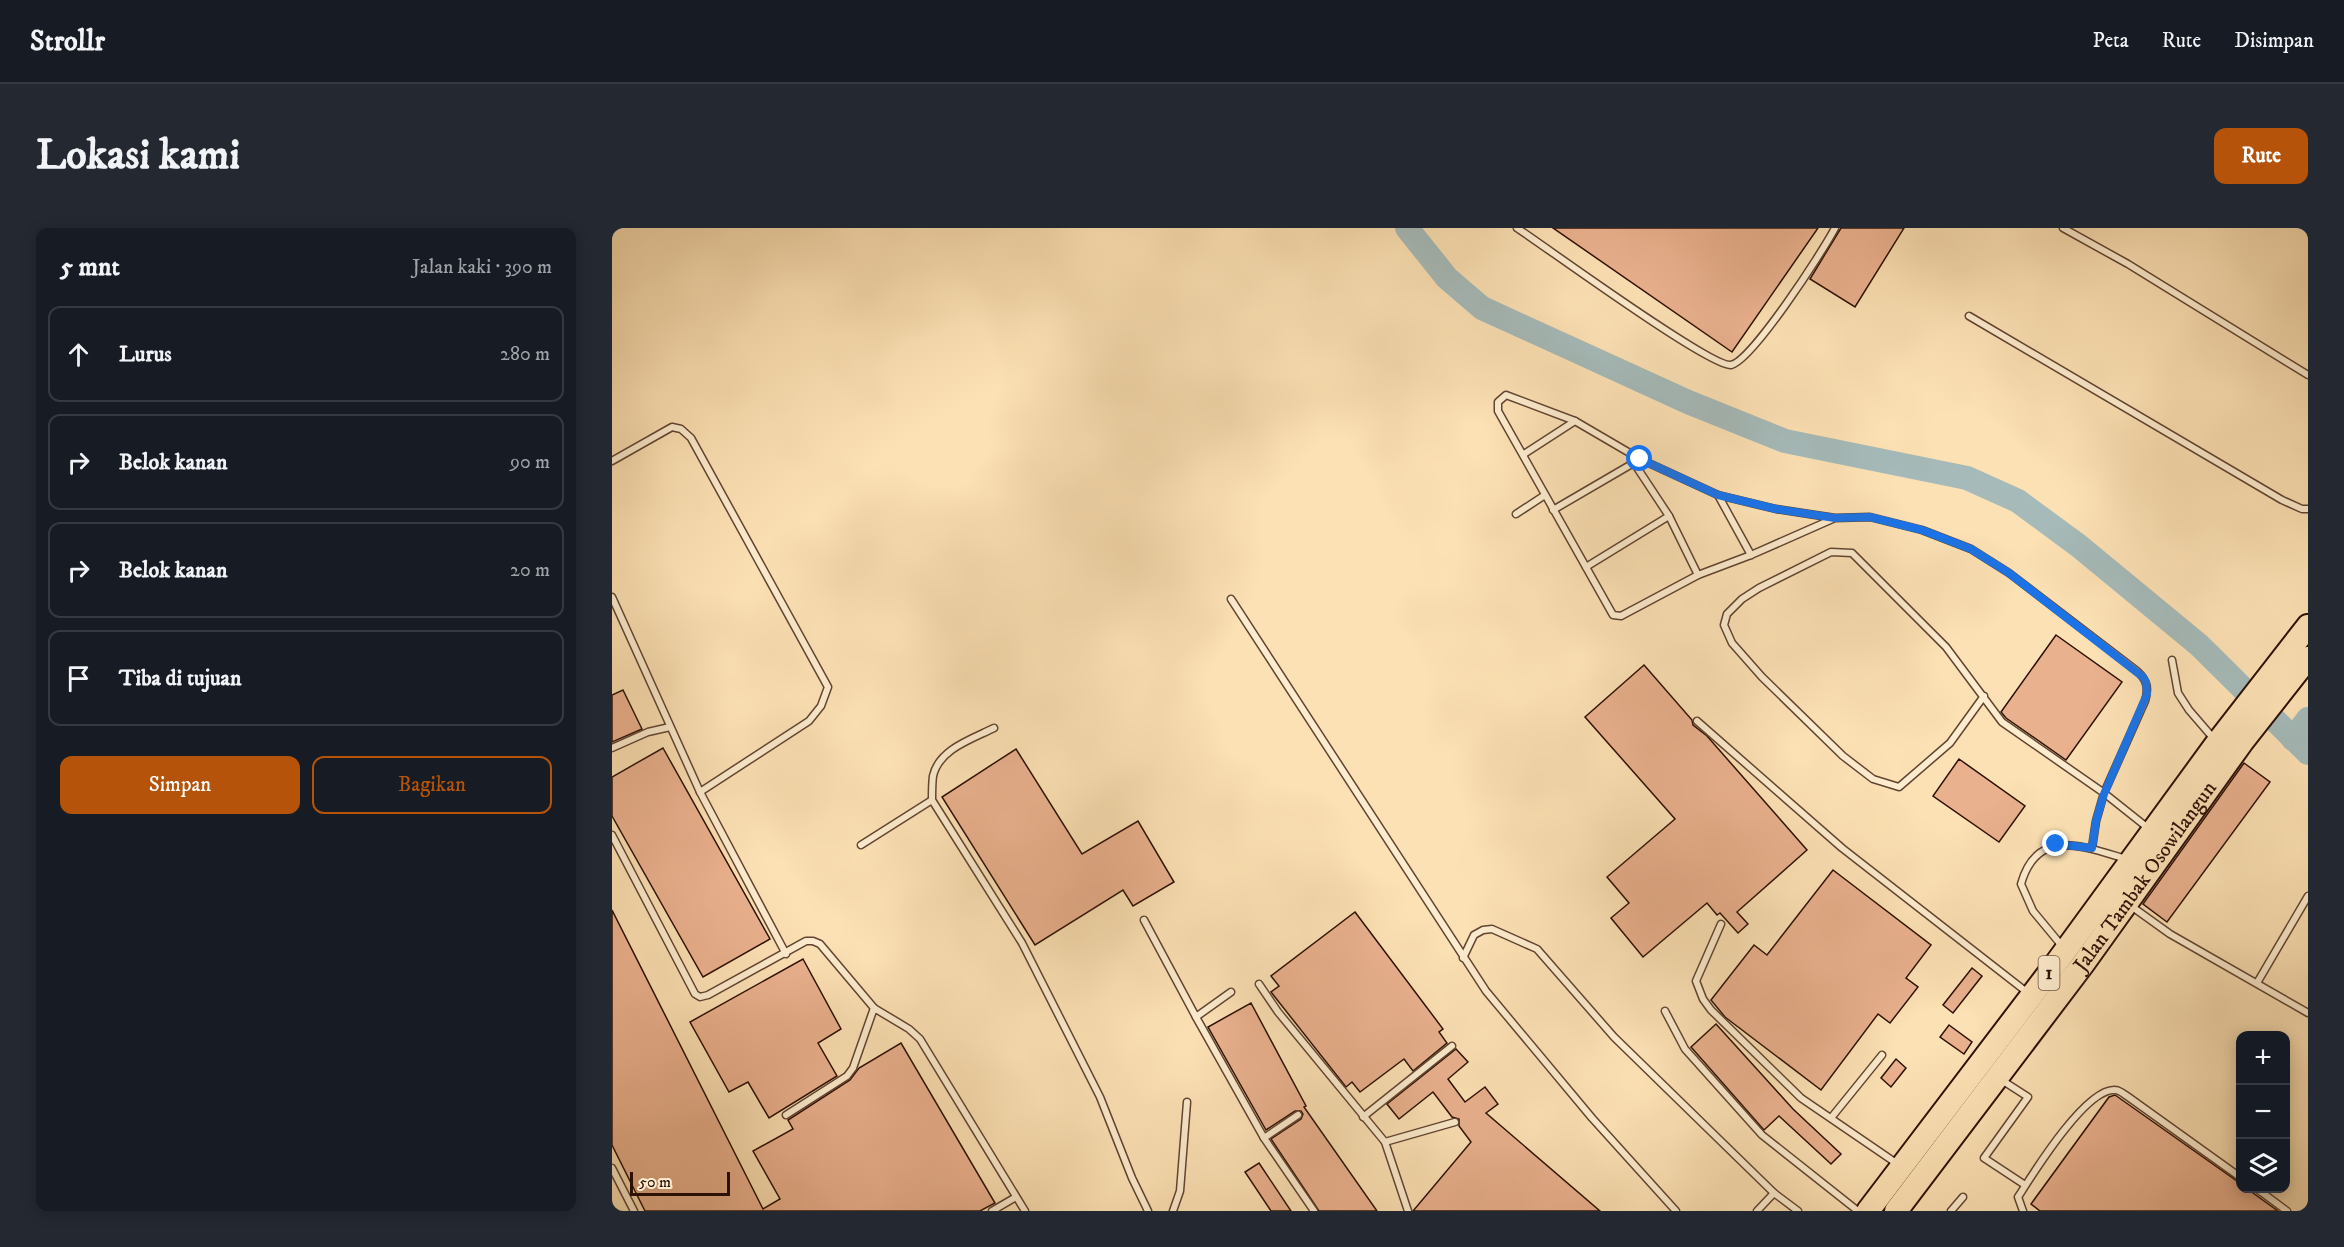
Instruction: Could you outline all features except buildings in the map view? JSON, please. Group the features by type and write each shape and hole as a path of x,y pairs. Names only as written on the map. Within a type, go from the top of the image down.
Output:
{"highway":[{"name":"1","path":"2229,739 2297,669 2308,626"},
{"name":"Jalan Tambak Osowilangun","path":"1896,1211 2128,904 2140,866 2229,739"},
{"name":"1","path":"1868,1211 2109,891 2140,866"}],"lane":[{"path":"1517,228 1683,342 1719,363 1731,365 1743,357 1778,316 1823,251 1835,228"},
{"path":"2062,228 2128,264 2308,375"},
{"path":"1969,316 2282,500 2302,509 2308,509"},
{"path":"1835,518 1751,555 1698,575 1621,616 1613,615 1498,411 1498,402 1506,395 1575,421 1637,461 1718,495 1776,509 1835,518 1870,517 1922,530 1971,549 2009,573 2143,677 2148,689 2145,701 2104,794 2096,821 2092,848"},
{"path":"1524,454 1575,421"},
{"path":"612,461 672,427 681,429 690,438 828,687 821,706 809,721 700,792"},
{"path":"1553,510 1637,461"},
{"path":"1637,461 1669,516 1698,575"},
{"path":"1516,514 1545,495"},
{"path":"1718,495 1751,555"},
{"path":"1586,567 1669,516"},
{"path":"1984,696 1950,742 1899,787 1873,779 1843,756 1762,677 1732,643 1724,625 1727,614 1742,598 1831,552 1852,554 1946,647 1984,696 2002,722 2162,837"},
{"path":"612,597 700,792 786,954"},
{"path":"1231,599 1486,991 1592,1118 1676,1211"},
{"path":"2172,660 2178,693 2189,710 2229,739"},
{"path":"1697,721 1842,848 2031,995"},
{"path":"612,748 648,732 670,727"},
{"path":"994,728 955,747 947,754 934,774 932,800 1022,943 1100,1097 1132,1178 1148,1211"},
{"path":"861,845 932,800"},
{"path":"612,834 695,994 700,997 708,995 806,941 820,944 874,1008 909,1029 920,1039 1025,1211"},
{"path":"2084,964 2066,950 2033,911 2021,884 2025,867 2038,853 2056,844 2092,848 2140,866"},
{"path":"2109,891 2170,933 2308,1013"},
{"path":"2257,983 2308,896"},
{"path":"1144,920 1264,1138 1314,1211"},
{"path":"1721,924 1696,981 1703,999 1711,1010 1801,1098 1902,1167"},
{"path":"1463,958 1474,935 1492,929 1537,950 1614,1037 1774,1193 1798,1211"},
{"path":"1258,984 1278,1012 1385,1142 1408,1211"},
{"path":"1196,1017 1231,992"},
{"path":"786,1115 847,1076 853,1068 874,1008"},
{"path":"1665,1011 1685,1049 1762,1135 1858,1211"},
{"path":"1363,1117 1452,1046"},
{"path":"1831,1118 1882,1055"},
{"path":"1998,1078 2028,1097 1984,1158 2025,1185"},
{"path":"2024,1211 2018,1197 2065,1127 2088,1104 2105,1092 2115,1090 2127,1096 2236,1173"},
{"path":"1173,1211 1180,1191 1186,1102"},
{"path":"1264,1138 1298,1115"},
{"path":"1385,1142 1455,1122"},
{"path":"612,1168 634,1211"},
{"path":"1757,1211 1774,1193"},
{"path":"2263,1193 2287,1211"},
{"path":"992,1211 1016,1197"},
{"path":"1951,1211 1963,1197"}],"waterway":[{"path":"1407,228 1447,278 1482,308 1688,402 1785,441 1967,478 2018,501 2079,546 2199,645 2308,753"},
{"path":"2293,739 2308,719"}],"route":[{"path":"1640,459 1718,495 1776,509 1835,518 1870,517 1922,530 1971,549 2009,573 2137,671 2146,682 2147,694 2104,794 2096,821 2092,848 2056,844"}]}
